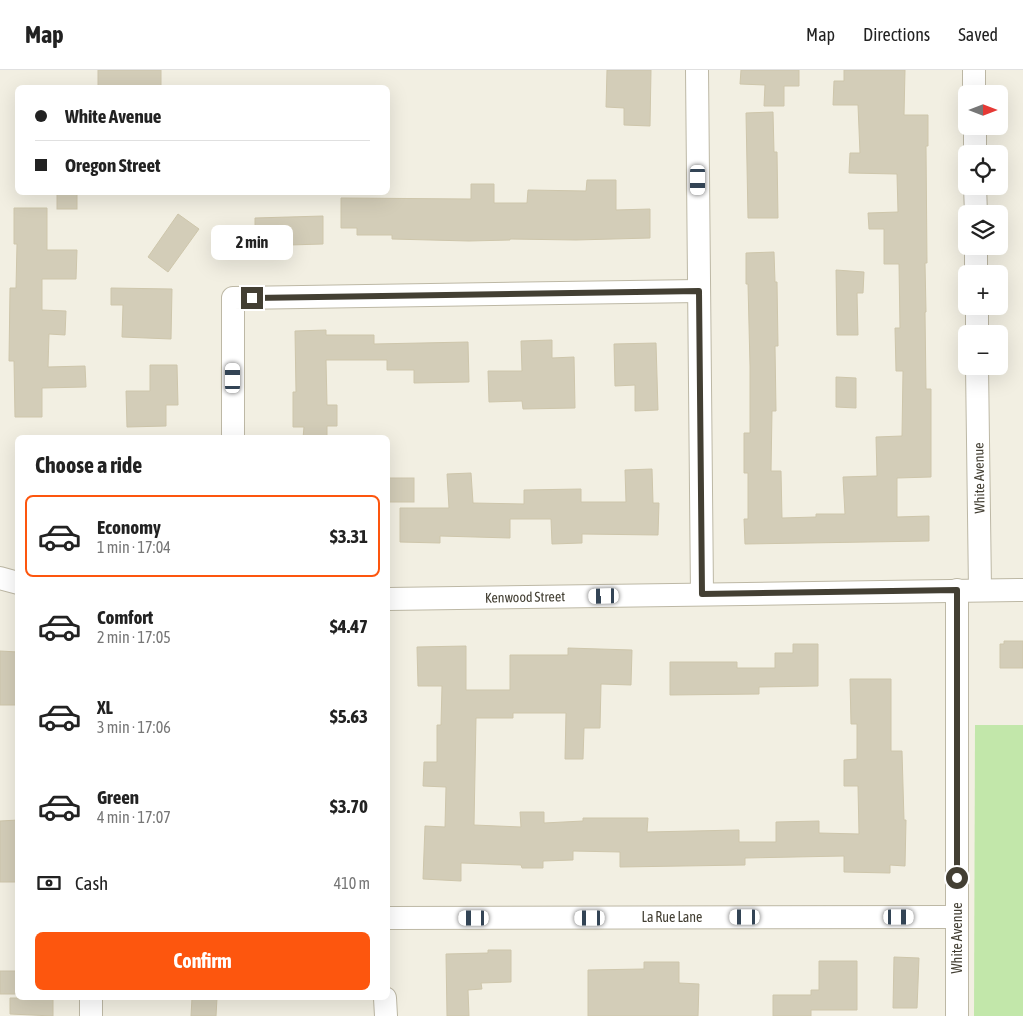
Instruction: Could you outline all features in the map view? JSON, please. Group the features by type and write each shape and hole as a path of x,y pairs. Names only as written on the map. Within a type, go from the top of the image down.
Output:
{"street":[{"path":"697,70 702,594"},
{"path":"974,70 974,85"},
{"path":"233,435 233,298 699,291"},
{"name":"White Avenue","path":"978,375 980,590"},
{"path":"0,578 15,582"},
{"name":"White Avenue","path":"957,590 957,1016"},
{"name":"Kenwood Street","path":"390,599 1023,590"},
{"name":"La Rue Lane","path":"390,918 957,917"},
{"path":"91,1000 91,1016"},
{"path":"385,1000 386,1016"}],"green space":[{"path":"975,725 1023,725 1023,1016 974,1016"}],"building":[{"path":"98,70 161,70 161,85 98,85"},
{"path":"607,70 651,70 650,126 624,125 624,108 606,107"},
{"path":"741,70 799,70 799,86 784,86 784,106 764,106 765,85 740,84"},
{"path":"844,70 905,70 904,115 928,115 928,146 926,146 927,263 925,263 925,312 926,389 931,389 931,477 897,478 897,517 929,516 929,541 745,544 744,519 748,519 748,473 744,473 744,433 750,433 746,253 774,252 775,282 777,282 778,346 775,346 776,411 772,411 771,471 781,471 782,518 816,517 816,514 845,514 843,477 877,476 876,437 902,436 903,371 896,371 895,328 900,328 899,264 884,264 884,229 869,229 868,213 898,212 897,174 849,173 850,153 860,153 858,105 833,105 834,81 844,81"},
{"path":"773,112 774,152 777,152 778,218 748,218 746,113"},
{"path":"587,180 616,180 616,210 650,209 650,238 469,241 392,239 392,235 357,235 357,228 341,228 341,198 471,199 471,184 494,184 494,203 527,203 528,190 586,191"},
{"path":"57,195 77,195 77,209 57,209"},
{"path":"14,208 47,208 47,250 77,250 76,279 42,279 42,310 66,311 65,335 49,334 48,367 85,366 86,387 42,388 42,417 15,417 14,361 9,361 10,288 16,288 17,244 14,244"},
{"path":"178,214 199,229 168,272 148,257"},
{"path":"323,216 323,244 255,246 255,218"},
{"path":"836,270 864,272 863,293 857,293 858,335 837,335"},
{"path":"111,288 172,289 171,339 122,337 123,305 111,305"},
{"path":"326,330 326,335 374,335 374,344 468,342 469,382 414,383 414,370 387,370 387,360 326,360 327,405 337,405 337,426 327,426 327,435 303,435 304,427 293,427 293,392 296,392 295,331"},
{"path":"552,340 552,358 574,357 575,408 523,409 522,401 489,402 488,371 522,371 521,341"},
{"path":"656,343 658,410 635,411 635,385 615,386 614,344"},
{"path":"150,365 177,365 178,405 166,405 166,426 127,427 126,391 150,391"},
{"path":"836,377 856,378 856,408 836,407"},
{"path":"652,469 653,503 659,503 658,535 582,534 582,543 552,544 551,519 510,519 510,538 440,536 440,543 400,542 400,508 449,508 447,474 471,473 473,503 524,504 524,490 581,489 581,502 626,502 625,470"},
{"path":"390,478 414,478 414,502 390,502"},
{"path":"1004,641 1023,641 1023,668 1000,668 1000,644 1004,644"},
{"path":"793,644 818,644 818,686 759,687 759,694 670,695 670,662 737,662 737,668 775,668 775,653 793,653"},
{"path":"466,646 466,690 510,690 510,655 568,655 568,648 632,650 631,685 601,684 600,728 584,728 583,759 565,759 566,713 513,713 513,718 476,718 474,825 521,827 520,812 544,812 544,823 583,821 583,818 648,818 647,832 739,830 739,842 776,842 776,822 819,821 819,833 859,834 858,786 844,786 844,760 857,759 857,724 851,724 850,679 891,679 891,751 902,751 904,820 906,820 905,866 890,865 890,873 844,872 844,856 745,858 745,865 620,867 620,852 573,851 573,860 543,861 543,868 522,868 521,865 461,863 461,881 423,879 425,826 445,827 446,787 423,786 424,762 437,762 437,725 441,725 442,686 418,686 417,647"},
{"path":"0,651 15,652 15,705 0,705"},
{"path":"15,820 15,882 0,882 0,821"},
{"path":"488,950 511,950 511,982 481,983 482,989 468,990 469,1016 447,1016 446,954 488,953"},
{"path":"894,957 919,958 917,1008 893,1008"},
{"path":"819,961 857,961 857,1010 811,1010 811,1016 773,1016 773,995 811,995 811,990 819,990"},
{"path":"644,962 679,962 679,983 699,984 698,1016 588,1016 588,970 644,969"},
{"path":"0,971 15,971 15,994 0,994"},
{"path":"10,998 15,998 15,1000 53,1000 53,1016 10,1014"},
{"path":"192,1000 217,1000 216,1016 191,1016"}],"route":[{"path":"252,298 699,291 702,594 957,590 957,878"}]}
